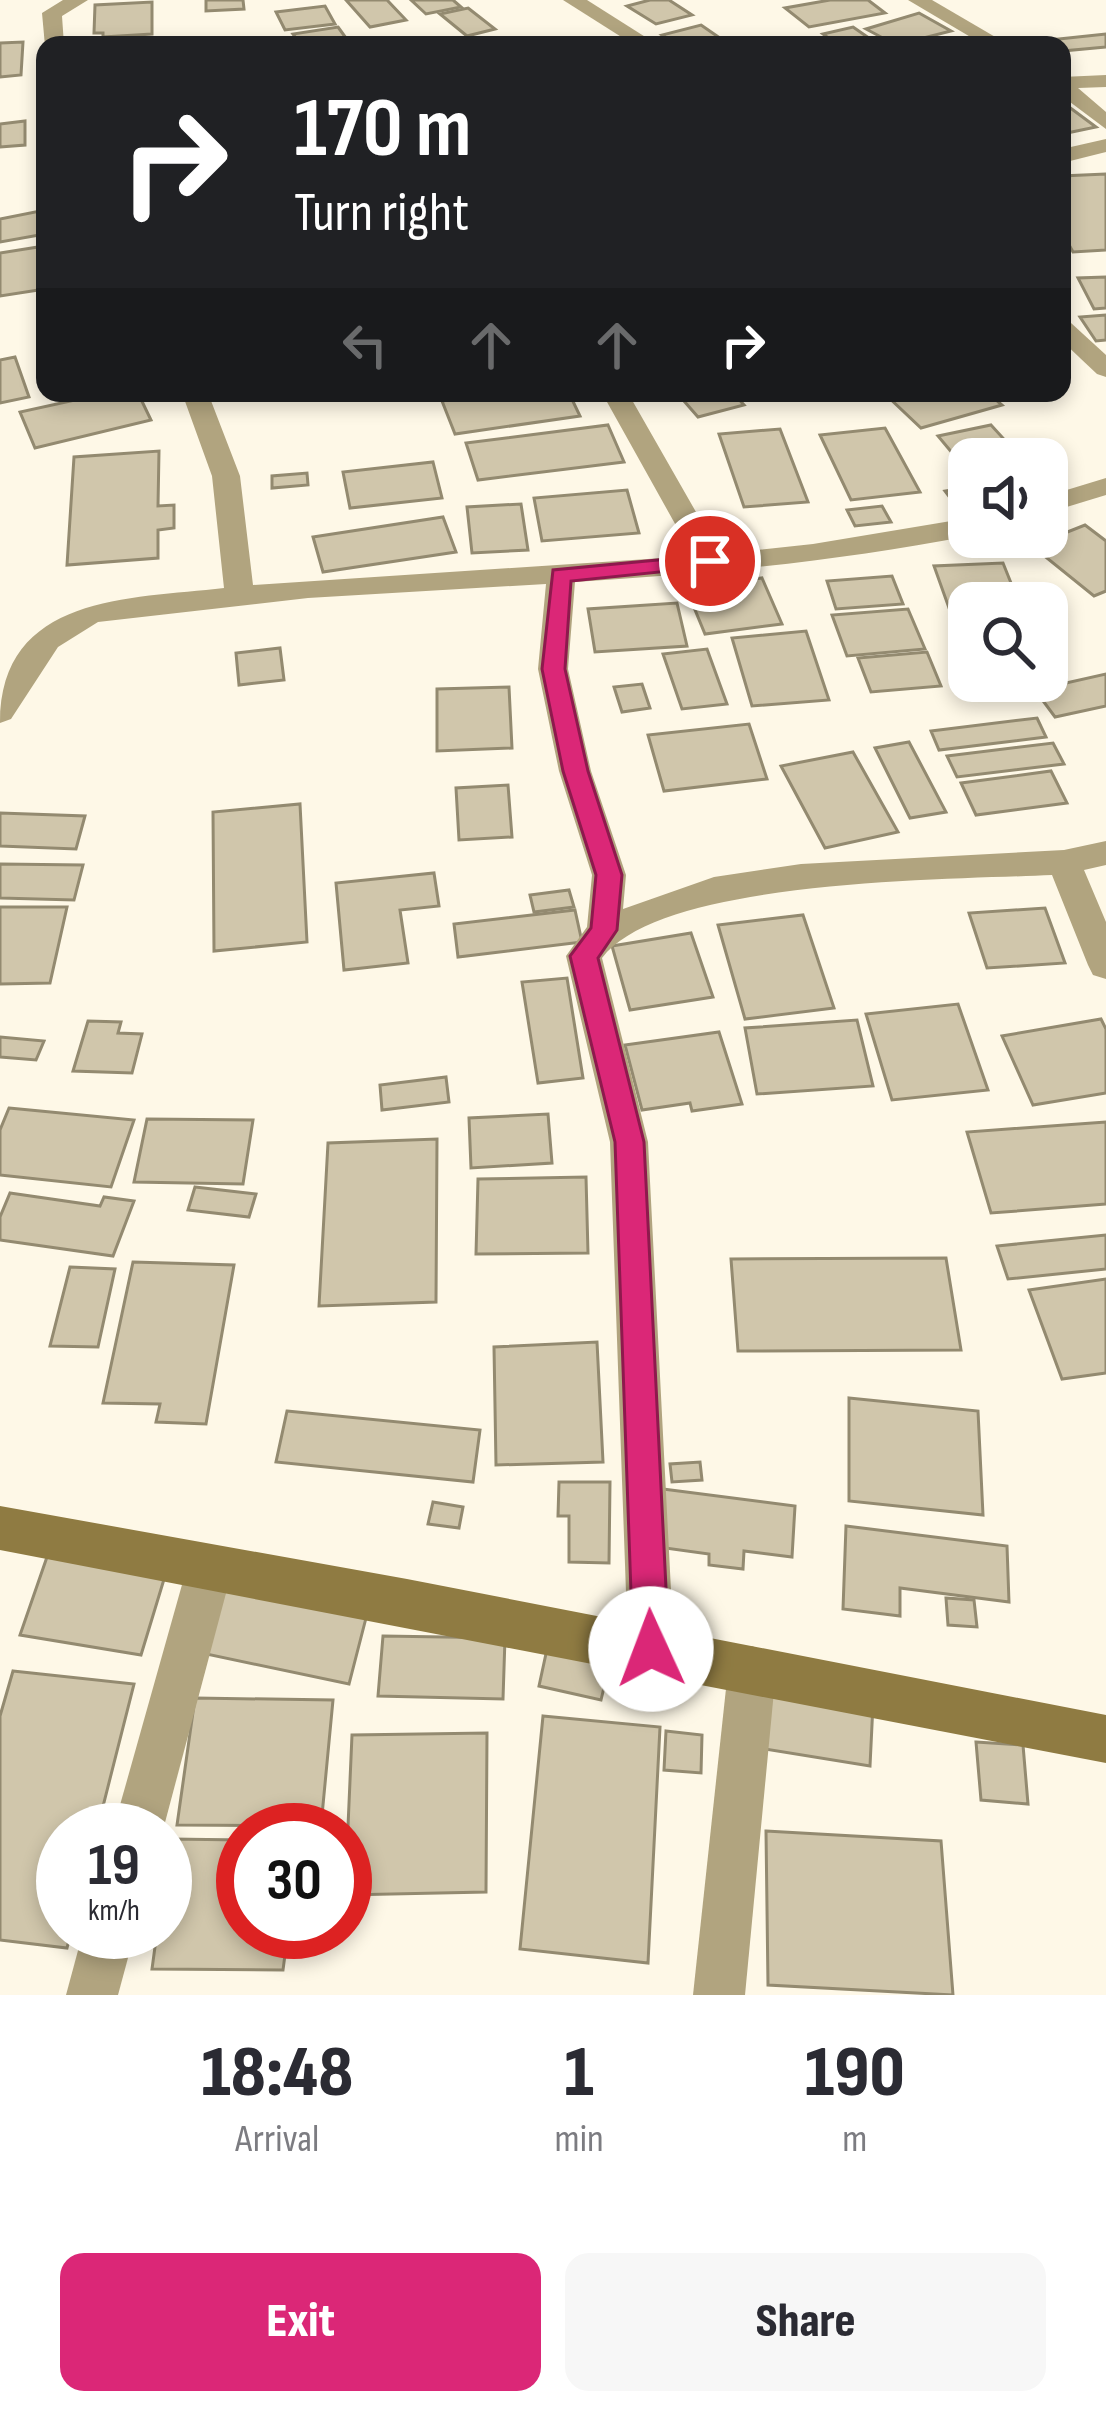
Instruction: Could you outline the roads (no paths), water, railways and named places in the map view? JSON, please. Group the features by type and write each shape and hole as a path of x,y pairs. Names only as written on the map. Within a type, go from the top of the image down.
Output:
{"street":[{"path":"53,36 52,13 78,0"},
{"path":"573,0 633,36"},
{"path":"918,0 983,36"},
{"path":"1071,83 1106,81"},
{"path":"1071,92 1106,123"},
{"path":"1071,154 1106,145"},
{"path":"1071,335 1099,358"},
{"path":"198,402 226,476 240,597"},
{"path":"620,402 710,561"},
{"path":"1068,498 1106,486"},
{"path":"0,712 47,638 64,623 92,613 336,586 561,575 710,561 948,530"},
{"path":"561,575 553,669 575,771 609,875 604,930 584,956 629,1142 651,1649"},
{"path":"604,930 714,890 801,876 1064,862 1106,853"},
{"path":"1064,862 1106,965"},
{"path":"0,1528 1106,1739"},
{"path":"144,1803 210,1567"},
{"path":"719,1995 752,1670"},
{"path":"92,1995 102,1959"}]}
